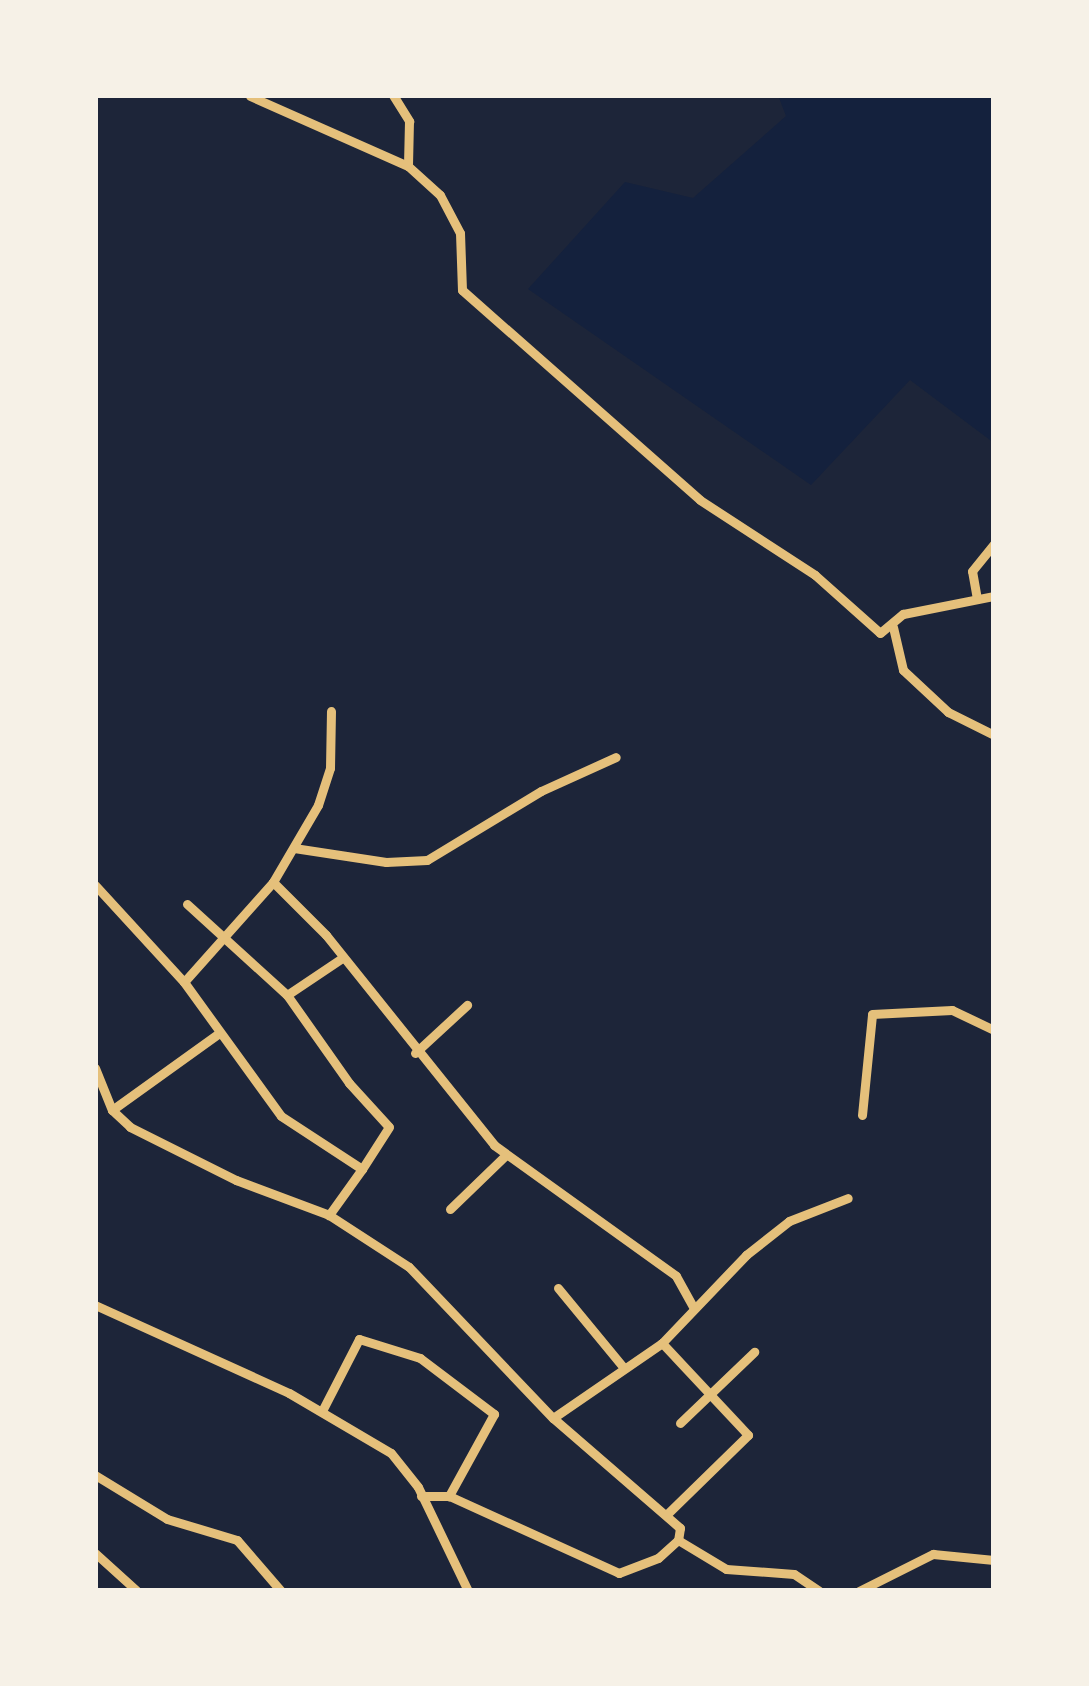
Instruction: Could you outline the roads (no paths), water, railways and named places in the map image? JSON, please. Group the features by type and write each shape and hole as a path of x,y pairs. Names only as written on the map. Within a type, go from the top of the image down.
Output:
{"street":[{"path":"394,95 409,121 408,166"},
{"path":"250,96 408,166 452,212 460,234 462,290 478,306 700,500 815,575 880,633 894,627 902,614 994,596"},
{"path":"977,599 972,570 994,544"},
{"path":"894,627 903,670 948,712 994,735"},
{"path":"184,982 273,882 294,848 330,768 330,711"},
{"path":"294,848 386,862 427,860 541,790 616,757"},
{"path":"273,882 342,958 416,1054 506,1155 676,1276 694,1308"},
{"path":"95,884 184,982 281,1116 362,1169"},
{"path":"187,904 287,994 349,1083 389,1127 329,1215"},
{"path":"287,994 342,958"},
{"path":"416,1054 466,1005"},
{"path":"862,1115 872,1014 952,1010 994,1030"},
{"path":"112,1110 218,1033"},
{"path":"95,1068 112,1110 130,1127 236,1180 329,1215 409,1267 553,1418 680,1528 678,1540 640,1570 619,1573 449,1496 421,1496"},
{"path":"450,1209 506,1155"},
{"path":"553,1418 662,1344 694,1308 789,1221 848,1198"},
{"path":"558,1288 624,1368"},
{"path":"95,1305 322,1411 391,1453 421,1496 468,1591"},
{"path":"322,1411 359,1338 420,1358 494,1414 449,1496"},
{"path":"662,1344 748,1435 667,1514"},
{"path":"680,1424 754,1352"},
{"path":"95,1476 167,1519 237,1540 281,1591"},
{"path":"678,1540 726,1568 794,1574 820,1591"},
{"path":"95,1553 137,1591"},
{"path":"859,1591 934,1554 994,1560"}]}
